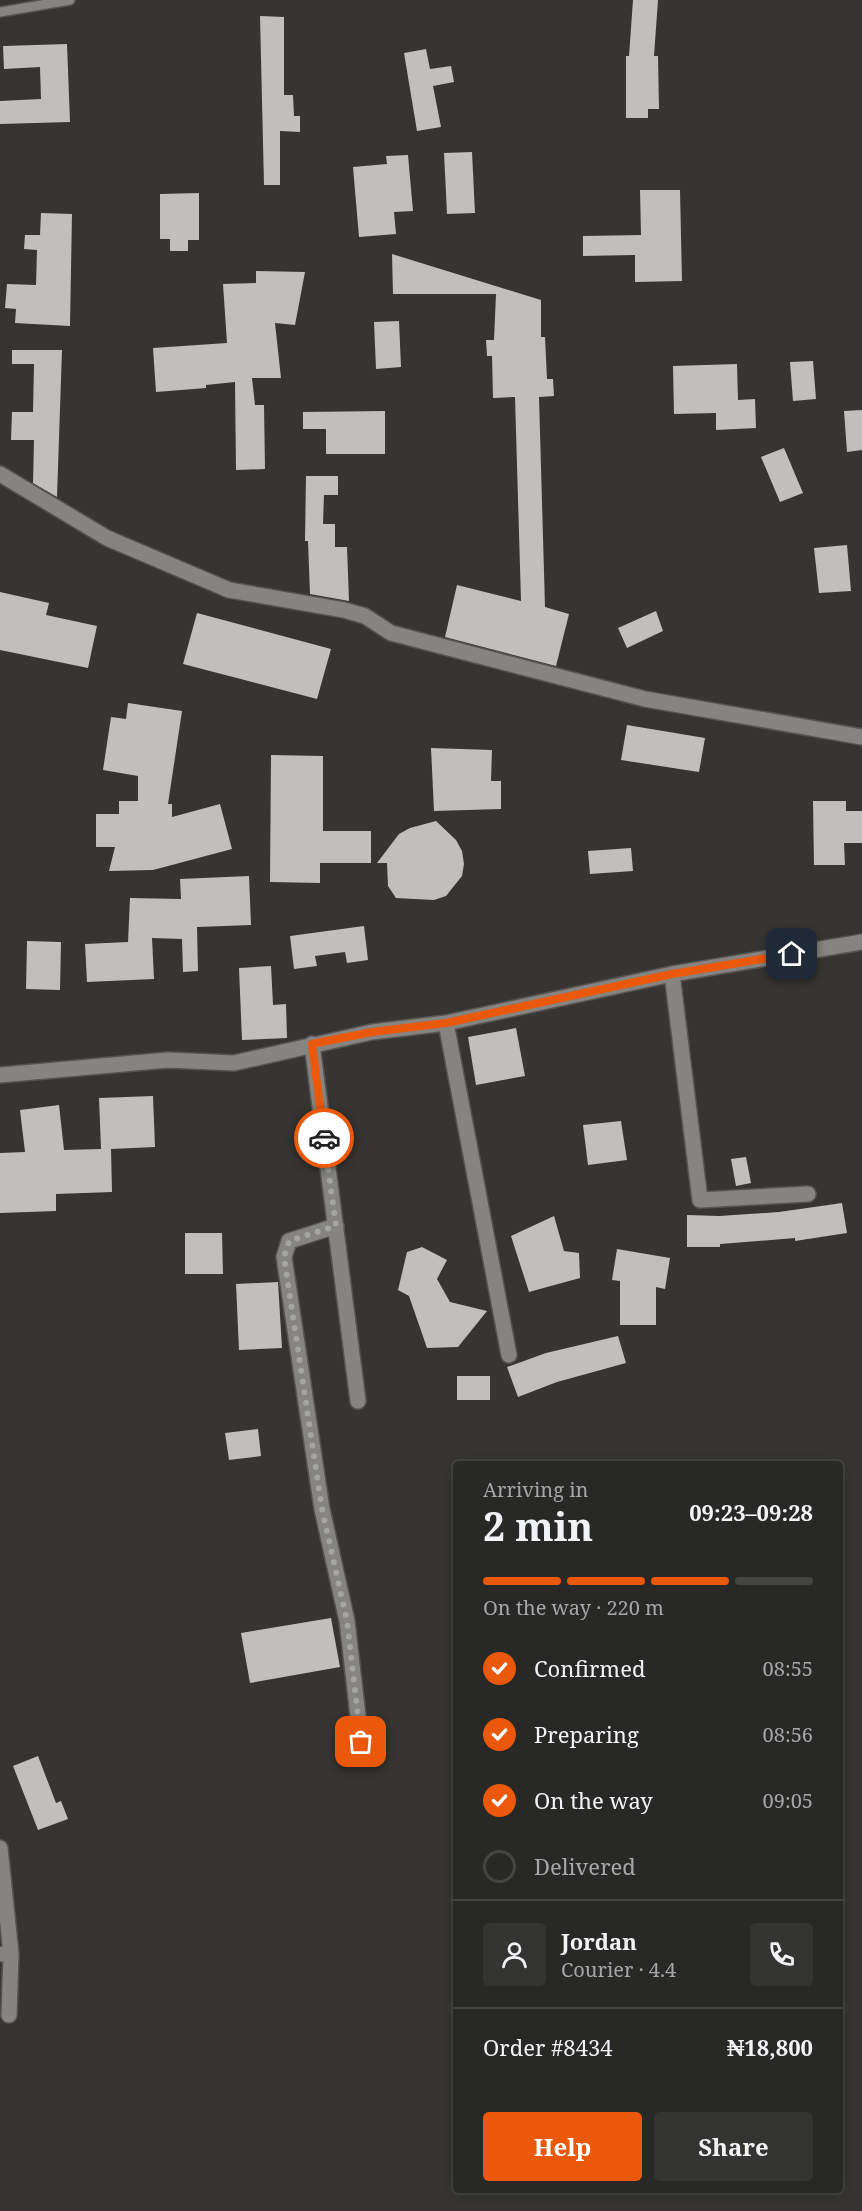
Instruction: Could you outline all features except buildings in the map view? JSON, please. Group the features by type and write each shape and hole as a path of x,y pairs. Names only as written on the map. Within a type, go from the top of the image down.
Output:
{"street":[{"path":"0,474 107,538 229,590 344,610 365,616 391,633 645,699 862,737"},
{"path":"0,1075 168,1060 234,1063 312,1044 372,1032 446,1023 672,974 862,942"},
{"path":"672,974 700,1200 808,1194"},
{"path":"446,1023 509,1355"},
{"path":"312,1044 358,1401"},
{"path":"336,1226 289,1241 284,1257 322,1509 347,1621 361,1742"},
{"path":"0,1848 9,2015"}],"lane":[{"path":"0,12 70,0"}],"way so far":[{"path":"324,1138 336,1226 289,1241 284,1257 322,1509 347,1621 361,1742"}],"route":[{"path":"324,1138 312,1044 372,1032 446,1023 672,974 792,954"}]}
